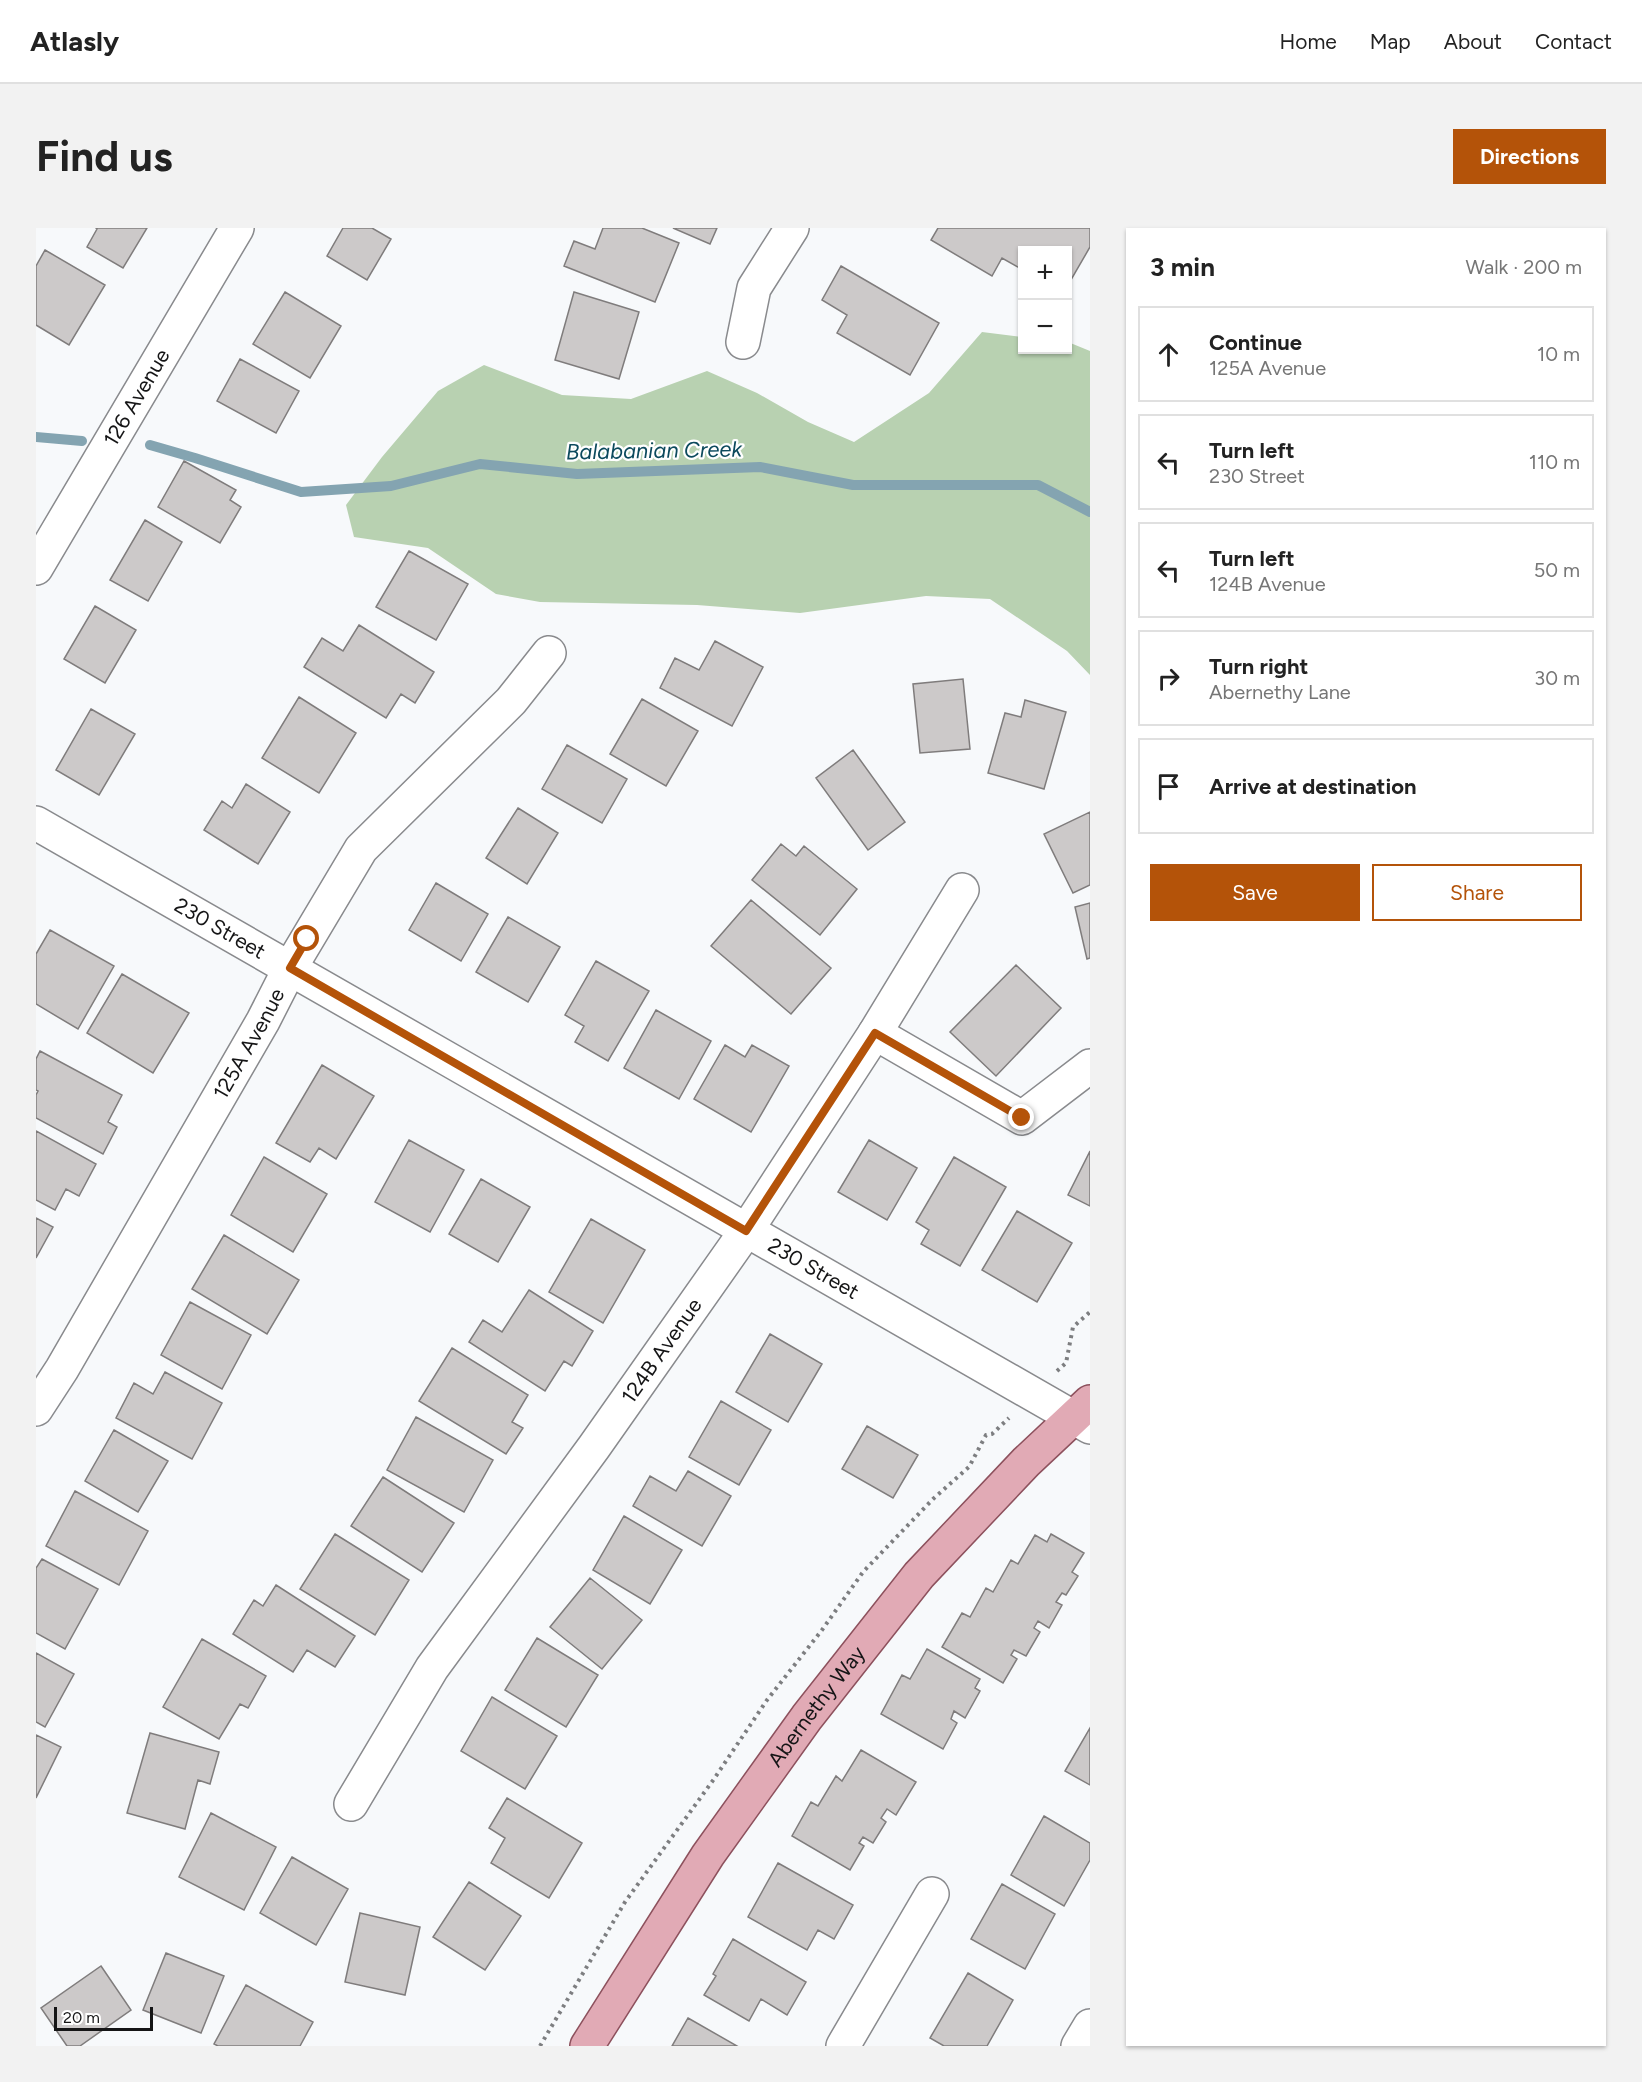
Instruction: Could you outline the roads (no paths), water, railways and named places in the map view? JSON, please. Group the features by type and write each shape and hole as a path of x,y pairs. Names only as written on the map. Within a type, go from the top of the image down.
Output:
{"main road":[{"name":"Abernethy Way","path":"587,2046 708,1855 807,1717 919,1575 1026,1461 1084,1416"}],"street":[{"name":"126 Avenue","path":"36,567 237,228"},
{"path":"743,342 754,288 792,228"},
{"name":"125A Avenue","path":"36,1409 62,1369 257,1031 290,968 361,849 511,701 549,653"},
{"name":"230 Street","path":"36,823 746,1231 1084,1416"},
{"name":"124B Avenue","path":"351,1804 432,1668 594,1447 746,1231 875,1033 962,890"},
{"path":"875,1033 1022,1118 1090,1066"},
{"path":"843,2046 932,1894"},
{"path":"1078,2046 1090,2026"}],"waterway":[{"name":"Balabanian Creek","path":"36,437 82,441"},
{"name":"Balabanian Creek","path":"150,445 301,492 391,486 480,464 577,474 760,467 853,485 1038,485 1090,512"}]}
